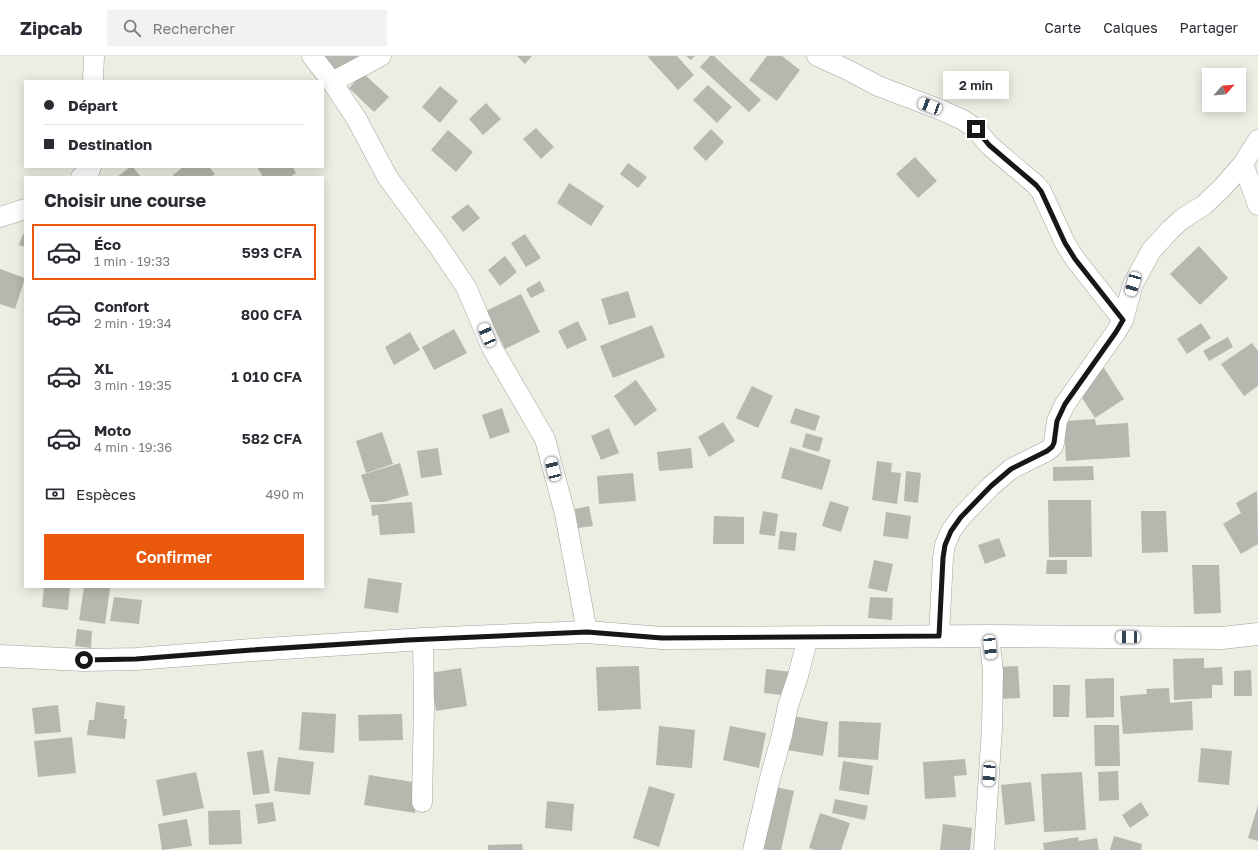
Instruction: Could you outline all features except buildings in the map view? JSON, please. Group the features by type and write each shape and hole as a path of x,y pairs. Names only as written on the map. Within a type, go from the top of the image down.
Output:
{"street":[{"path":"93,80 94,56"},
{"path":"312,56 332,82 356,118 388,178 466,286 492,348 545,439 565,514 587,632"},
{"path":"332,82 381,56"},
{"path":"817,56 878,86 963,120 976,129 989,145 1041,191 1065,243 1075,259 1123,320"},
{"path":"939,636 943,558 945,545 951,531 961,517 991,486 1011,469 1052,447 1054,443 1057,421 1065,404 1123,320 1133,284 1151,251 1182,219 1212,198 1243,164 1258,140"},
{"path":"1243,164 1258,205"},
{"path":"83,176 89,172 91,168"},
{"path":"0,216 24,209"},
{"path":"0,656 84,660 136,659 423,639 587,632 662,638 939,636 1222,638 1258,634"},
{"path":"984,850 992,728 993,671 989,636"},
{"path":"753,850 788,706 808,637"},
{"path":"422,802 424,704 423,639"}],"route":[{"path":"84,660 136,659 408,640 587,632 662,638 939,636 943,558 945,545 951,531 961,517 991,486 1011,469 1052,447 1054,443 1057,421 1065,404 1123,320 1075,259 1065,243 1041,191 989,145 976,129"}]}
